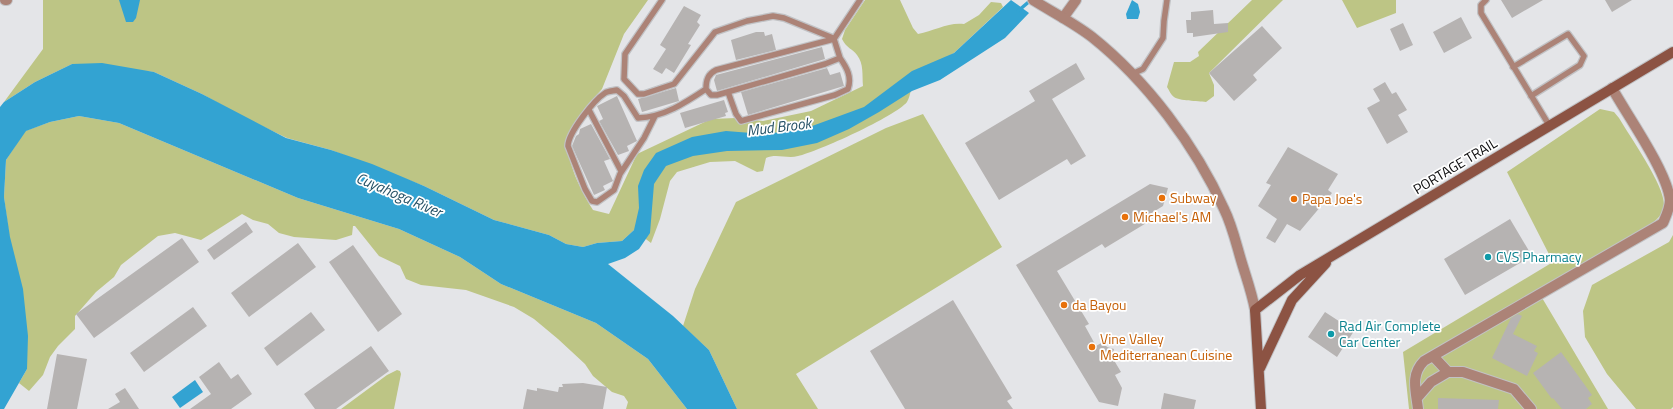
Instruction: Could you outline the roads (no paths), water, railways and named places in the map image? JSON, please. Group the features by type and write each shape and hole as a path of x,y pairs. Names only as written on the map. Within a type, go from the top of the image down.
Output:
{"main road":[{"name":"PORTAGE TRAIL","path":"1255,310 1300,274 1548,125 1673,52"},
{"path":"1258,372 1292,300 1335,254"},
{"path":"1255,310 1261,409"}],"street":[{"path":"1033,0 1092,37 1132,74 1157,102 1212,182 1234,234 1251,287 1255,310"},
{"path":"1063,18 1076,0"},
{"path":"1418,409 1415,385 1416,369 1424,361 1663,223 1669,210 1670,200 1666,186 1659,169 1612,88"},
{"path":"1434,356 1448,372"},
{"path":"1416,398 1431,382 1448,372 1463,372 1514,389 1531,409"}],"lane":[{"path":"662,0 625,54 624,79 638,94 644,94 674,84 715,32 747,21 773,16 784,18 834,38"},
{"path":"840,58 825,64 717,96 711,95 706,90 706,82 710,73 716,70 834,38 860,0"},
{"path":"1132,74 1143,69 1163,38 1167,0"},
{"path":"1486,0 1481,5 1481,13 1548,125"},
{"path":"1513,66 1568,34 1584,56 1580,66 1531,96"},
{"path":"728,92 736,114 741,121 835,95 848,89 850,82 834,38"},
{"path":"655,116 644,138 621,171 614,190 609,195 597,202 592,201 585,189 568,146 568,139 574,127 605,93 617,90 624,96 638,118 655,116 679,107 706,90"},
{"path":"589,110 621,171"}],"water":[{"path":"119,0 140,0 136,18 133,22 126,22"},
{"name":"Cuyahoga River","path":"1011,0 1029,13 1005,38 940,80 912,91 849,129 817,143 782,150 727,151 693,156 666,166 654,184 650,233 639,249 625,258 608,264 673,316 709,350 737,409 687,409 648,359 596,323 501,284 460,257 399,229 298,198 119,123 79,116 50,122 26,131 6,160 4,197 10,237 23,289 28,336 27,369 4,409 0,409 0,107 4,102 35,82 72,64 102,63 154,72 202,94 286,138 331,150 372,164 424,186 494,220 549,235 566,244 583,247 597,243 622,241 634,230 639,208 638,186 644,170 656,153 692,137 726,131 765,134 804,129 864,107 912,71 954,53"},
{"path":"1132,0 1138,4 1140,12 1138,19 1127,19 1126,14"},
{"path":"195,380 203,392 180,408 172,397"}],"waterway":[{"name":"Mud Brook","path":"1018,11 1031,0"}],"place":[{"name":"Subway","path":"1162,198"},
{"name":"Papa Joe's","path":"1294,199"},
{"name":"Michael's AM","path":"1125,217"},
{"name":"CVS Pharmacy","path":"1488,257"},
{"name":"da Bayou","path":"1064,305"},
{"name":"Rad Air Complete Car Center","path":"1331,334"},
{"name":"Vine Valley Mediterranean Cuisine","path":"1092,347"}]}
